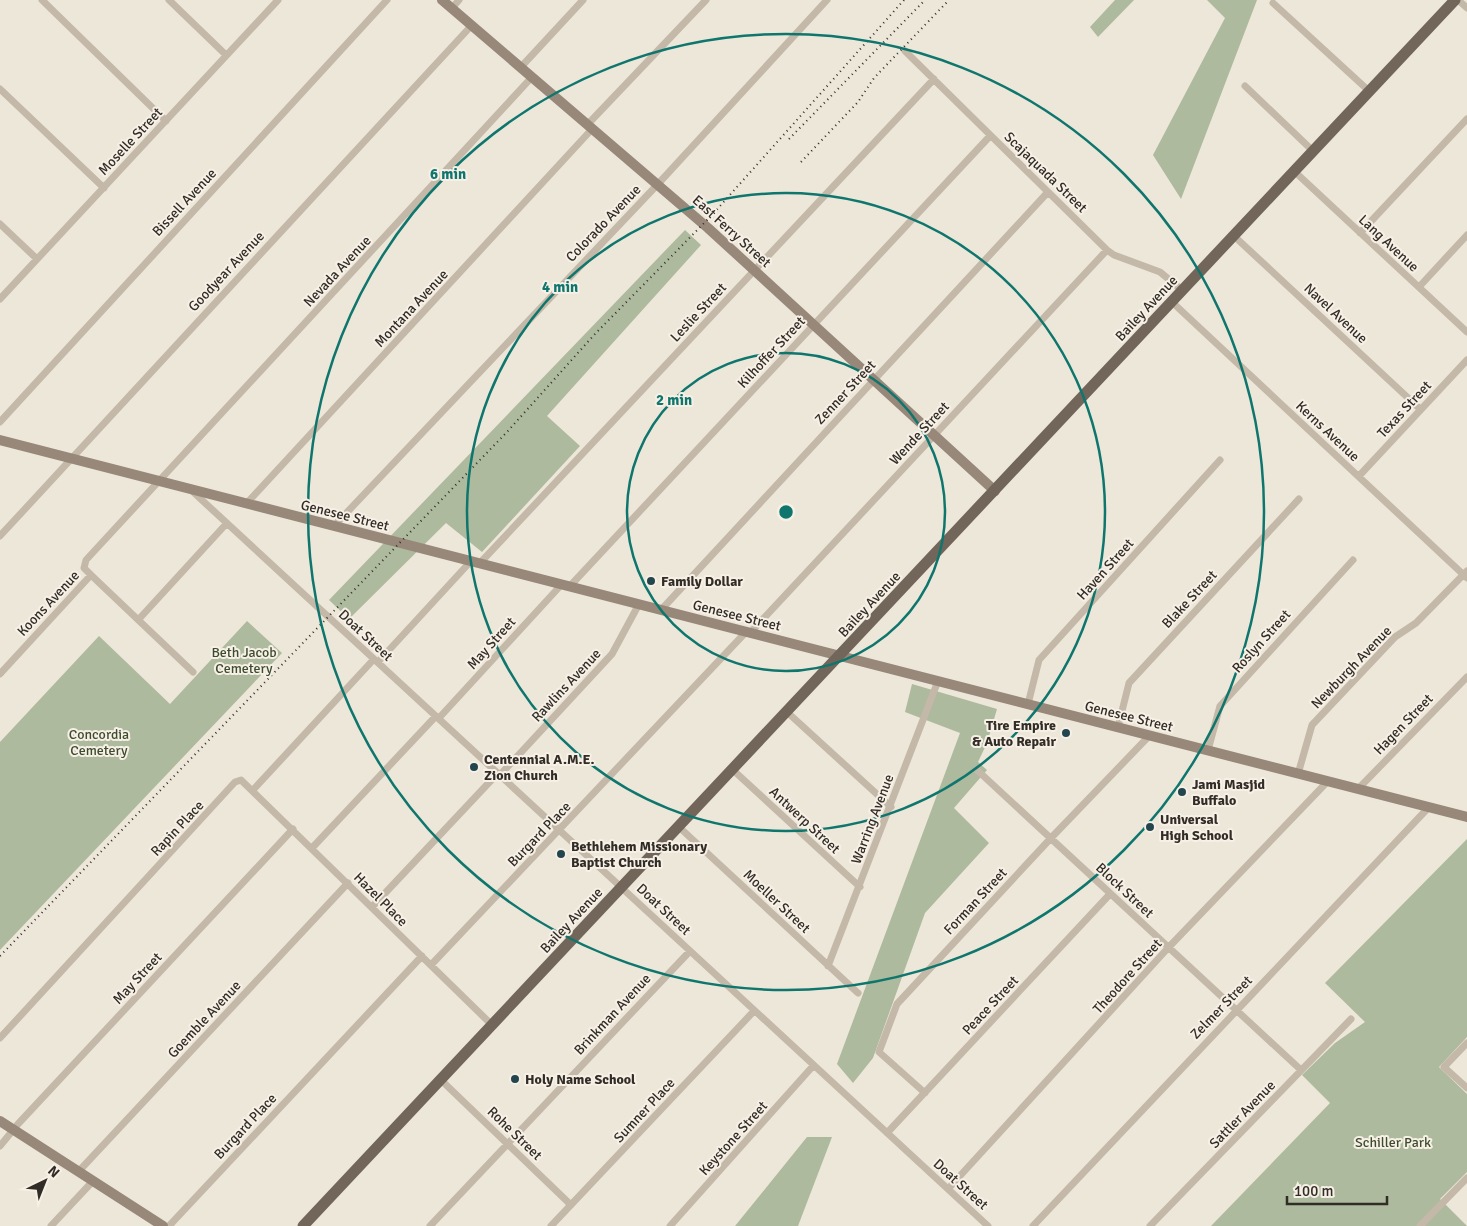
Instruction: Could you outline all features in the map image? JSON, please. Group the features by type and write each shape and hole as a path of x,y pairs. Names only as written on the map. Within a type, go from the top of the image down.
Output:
{"main road":[{"name":"East Ferry Street","path":"442,0 658,184 814,324 995,491"},
{"name":"Bailey Avenue","path":"303,1226 1456,0"},
{"name":"Genesee Street","path":"0,440 1467,817"},
{"path":"0,1121 163,1226"}],"street":[{"path":"42,0 166,121"},
{"path":"169,0 226,56"},
{"name":"Moselle Street","path":"0,299 278,0"},
{"name":"Bissell Avenue","path":"0,422 387,0"},
{"path":"452,8 459,0"},
{"path":"521,67 583,0"},
{"name":"Montana Avenue","path":"246,504 706,0"},
{"name":"Colorado Avenue","path":"334,526 658,184 827,0"},
{"path":"1456,0 1467,8"},
{"path":"1273,3 1369,92"},
{"name":"Goodyear Avenue","path":"0,536 472,25"},
{"name":"Scajaquada Street","path":"905,51 1107,250 1114,255 1160,272 1183,291"},
{"name":"Nevada Avenue","path":"160,481 532,77"},
{"name":"Leslie Street","path":"476,562 934,79"},
{"path":"1245,86 1313,151"},
{"path":"0,89 104,188"},
{"path":"1360,233 1467,119"},
{"name":"Kilhoffer Street","path":"566,585 990,136"},
{"name":"Lang Avenue","path":"1294,172 1467,332"},
{"name":"Zenner Street","path":"661,610 1048,192"},
{"path":"0,224 37,259"},
{"path":"1418,287 1467,235"},
{"name":"Navel Avenue","path":"1234,236 1420,409"},
{"name":"Wende Street","path":"748,632 1107,250"},
{"name":"Kerns Avenue","path":"1172,302 1466,575"},
{"name":"Texas Street","path":"1359,476 1467,360"},
{"name":"Haven Street","path":"1028,704 1039,660 1220,460"},
{"name":"Koons Avenue","path":"0,674 91,575 84,568 86,560 160,481"},
{"name":"Doat Street","path":"190,489 988,1226"},
{"name":"Blake Street","path":"1118,727 1129,683 1299,498"},
{"path":"139,618 227,523"},
{"name":"Roslyn Street","path":"1208,750 1220,706 1353,560"},
{"path":"253,790 376,660 476,562"},
{"path":"91,575 139,618 148,631 193,672"},
{"name":"Newburgh Avenue","path":"1298,774 1312,725 1395,637 1416,623 1466,575"},
{"name":"May Street","path":"312,848 566,585"},
{"name":"Rawlins Avenue","path":"499,774 612,654 639,604"},
{"name":"Burgard Place","path":"431,965 748,632"},
{"name":"Hagen Street","path":"1358,789 1467,677"},
{"name":"Warring Avenue","path":"828,966 938,681"},
{"path":"787,712 890,807"},
{"name":"Forman Street","path":"925,1093 879,1052 897,1004 1051,838 1150,736"},
{"name":"Antwerp Street","path":"733,770 860,887"},
{"name":"Block Street","path":"977,770 1301,1070"},
{"path":"372,907 499,774"},
{"name":"Rapin Place","path":"0,1038 235,782 244,780 253,790"},
{"name":"Theodore Street","path":"948,1189 1168,948 1328,781"},
{"name":"Hazel Place","path":"253,790 492,1025"},
{"name":"Zelmer Street","path":"1033,1226 1429,807"},
{"name":"Moeller Street","path":"679,828 858,993"},
{"name":"May Street","path":"0,1146 293,829"},
{"name":"Goemble Avenue","path":"79,1171 348,883"},
{"name":"Peace Street","path":"887,1133 1110,894"},
{"name":"Brinkman Avenue","path":"430,1226 690,951"},
{"name":"Burgard Place","path":"170,1226 422,956"},
{"name":"Sumner Place","path":"551,1226 754,1011"},
{"name":"Sattler Avenue","path":"1150,1226 1351,1018"},
{"path":"1467,1043 1444,1067 1467,1088"},
{"name":"Keystone Street","path":"670,1226 814,1066"},
{"name":"Rohe Street","path":"441,1080 571,1205"},
{"path":"1420,1226 1467,1178"},
{"path":"51,1226 93,1181"}],"green space":[{"path":"1115,0 1134,0 1098,37 1090,27"},
{"path":"1207,0 1257,0 1181,199 1153,155 1225,18"},
{"path":"685,230 701,245 547,416 580,446 482,552 446,523 349,619 329,600"},
{"name":"Concordia Cemetery","path":"247,621 282,653 0,950 0,742 99,636 170,704"},
{"path":"912,684 997,709 987,743 978,762 987,770 954,808 989,843 925,913 873,1058 853,1083 837,1064 960,733 905,712"},
{"name":"Schiller Park","path":"1467,839 1467,1037 1439,1067 1467,1094 1467,1172 1440,1199 1467,1226 1211,1226 1330,1103 1302,1075 1335,1043 1365,1022 1325,983"},
{"path":"807,1137 832,1137 798,1226 735,1226"}],"railway":[{"path":"0,956 507,432 594,335 712,215 904,0"},
{"path":"789,139 925,0"},
{"path":"801,162 858,102 874,78 949,0"}],"place":[{"name":"Family Dollar","path":"651,581"},
{"name":"Tire Empire & Auto Repair","path":"1066,733"},
{"name":"Centennial A.M.E. Zion Church","path":"474,767"},
{"name":"Jami Masjid Buffalo","path":"1182,792"},
{"name":"Universal High School","path":"1150,827"},
{"name":"Bethlehem Missionary Baptist Church","path":"561,854"},
{"name":"Holy Name School","path":"515,1079"}],"park label":[{"name":"Beth Jacob Cemetery","path":"244,660"}]}
